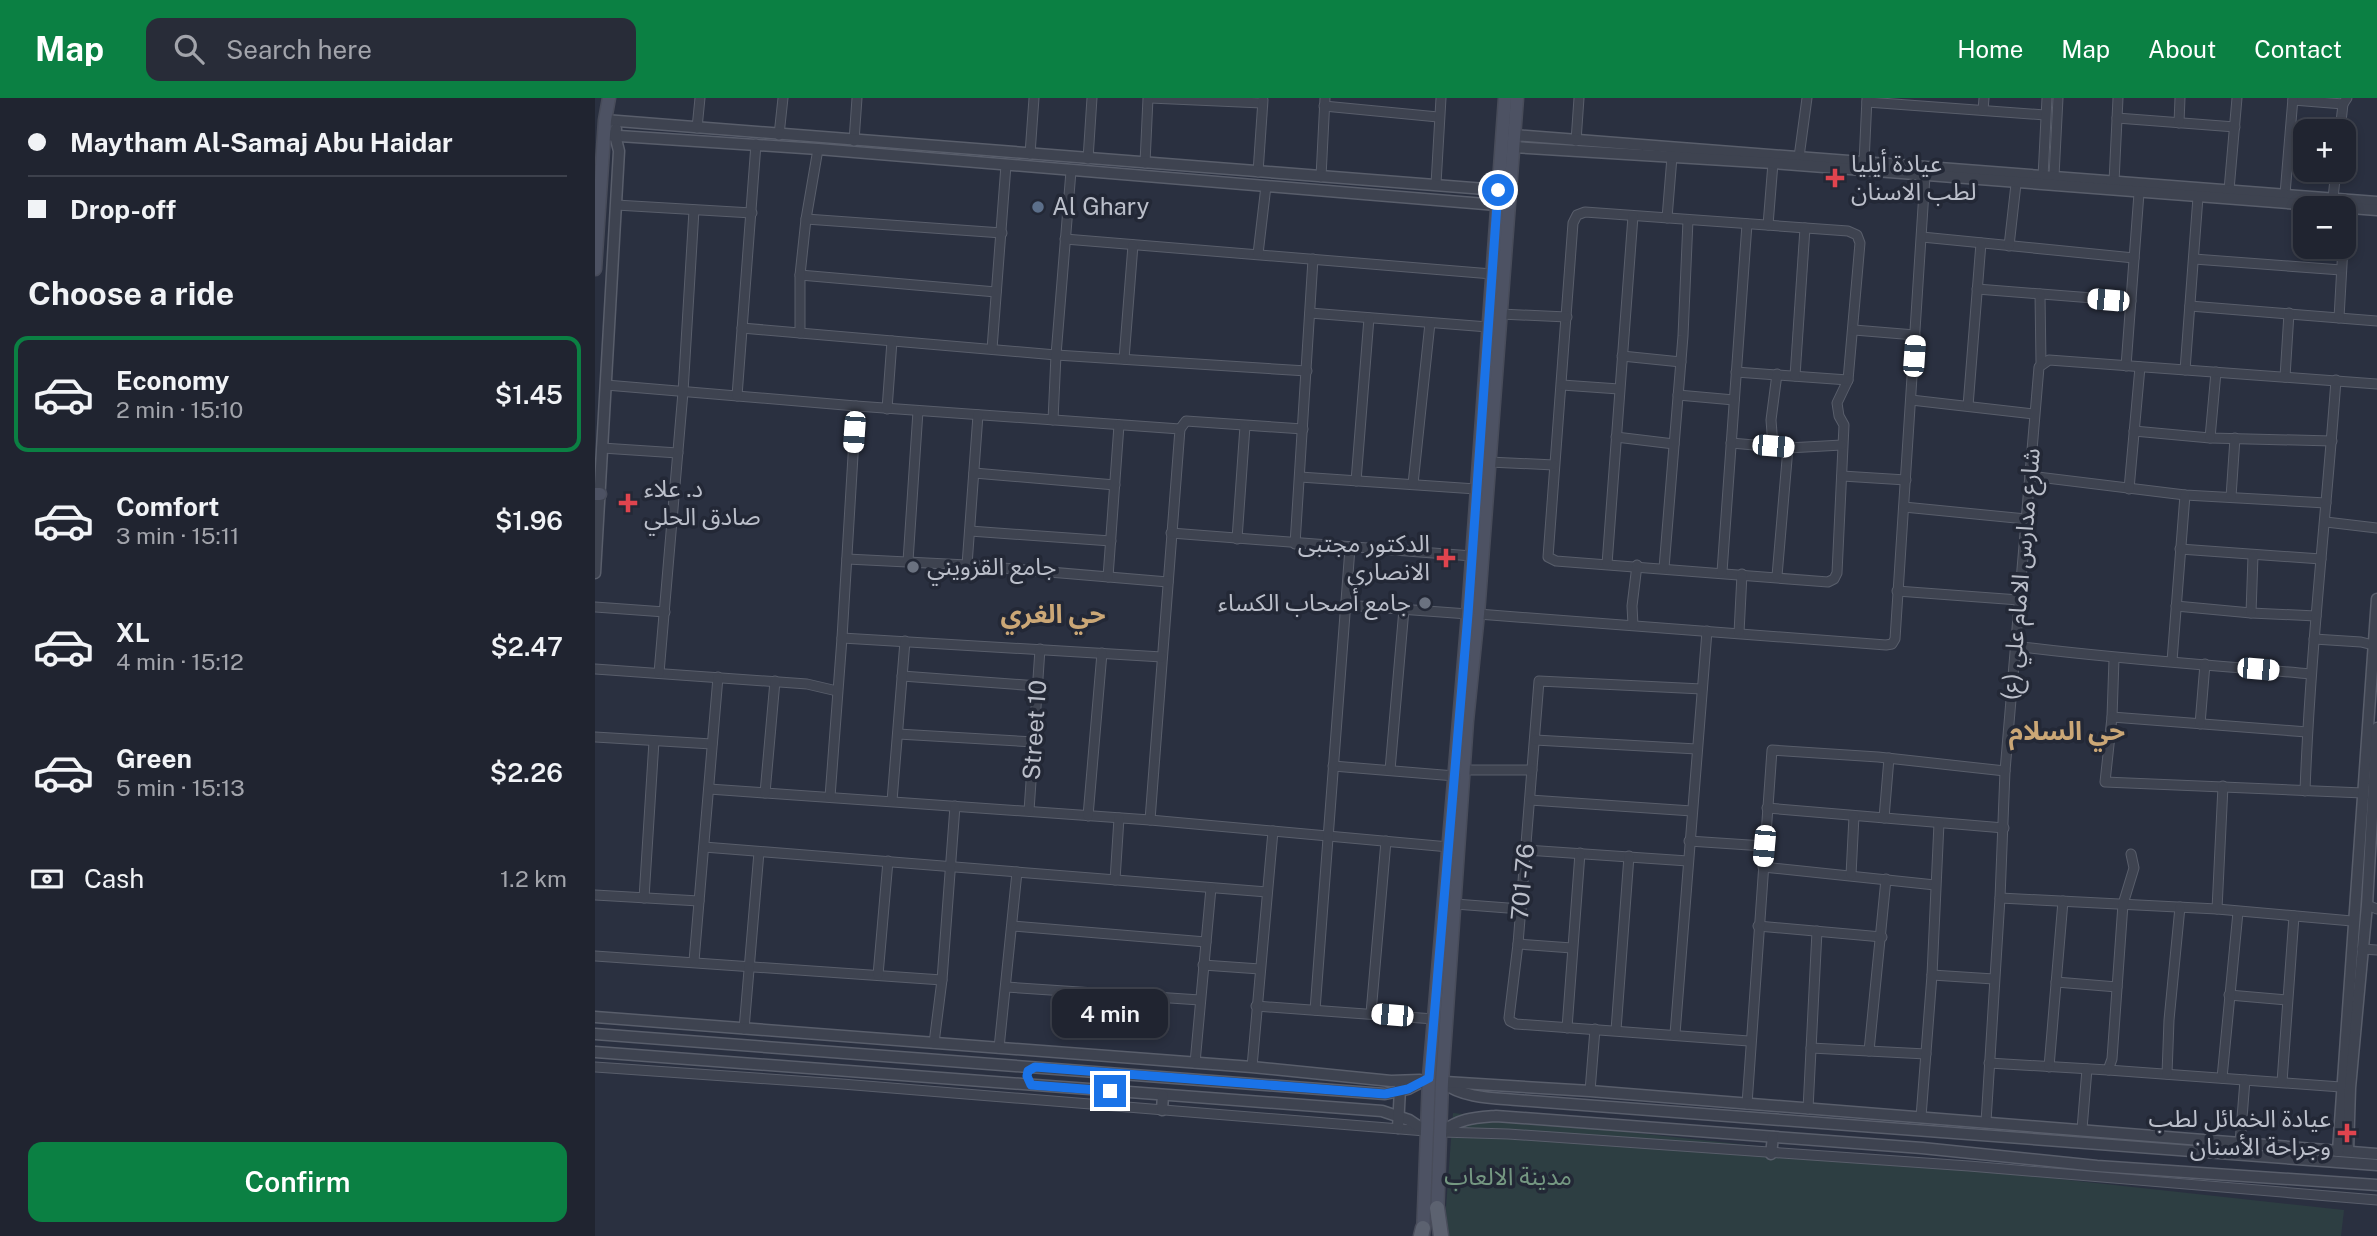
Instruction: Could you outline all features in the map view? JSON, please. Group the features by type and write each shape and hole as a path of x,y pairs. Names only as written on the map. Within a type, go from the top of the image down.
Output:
{"main road":[{"path":"595,269 611,121 609,98"},
{"path":"1439,1236 1437,1208 1441,1132 1434,1019 1448,926 1455,904 1463,720 1489,462 1488,327 1505,98"},
{"path":"1473,614 1472,556 1476,489 1501,314 1517,98"},
{"path":"1422,1233 1427,1132 1436,1080 1448,926 1449,847 1460,773"}],"street":[{"path":"697,128 700,98"},
{"path":"779,135 783,98"},
{"path":"854,141 857,98"},
{"path":"1030,154 1034,98"},
{"path":"1088,159 1092,98"},
{"path":"1145,163 1149,98 1263,101 1258,172"},
{"path":"1436,184 1440,98"},
{"path":"1576,141 1579,98"},
{"path":"1799,157 1807,98"},
{"path":"1983,110 1984,98"},
{"path":"2047,98 2045,115 2048,176"},
{"path":"2048,176 2058,98"},
{"path":"2114,182 2118,98"},
{"path":"2179,123 2180,98"},
{"path":"2229,190 2237,98"},
{"path":"2285,194 2293,99 2345,101 2342,119"},
{"path":"1864,163 1867,100 1926,102 2045,115"},
{"path":"1321,177 1325,102 1438,117"},
{"path":"2117,118 2235,127"},
{"path":"611,121 1498,190"},
{"path":"609,135 756,144 1497,205"},
{"path":"595,573 597,494 619,151 609,135"},
{"path":"1513,141 1576,141 1799,157 1864,163 1925,176 2293,204"},
{"path":"1513,141 1672,157 2048,176 2309,196"},
{"path":"737,396 756,144"},
{"path":"913,157 915,145"},
{"path":"800,333 800,275 818,149"},
{"path":"1667,218 1672,157"},
{"path":"1768,225 1773,163"},
{"path":"992,349 1006,165"},
{"path":"1190,179 1192,166"},
{"path":"1053,420 1071,171"},
{"path":"1345,605 1892,644 1895,639 1925,176"},
{"path":"2009,246 2016,184"},
{"path":"1258,254 1266,186"},
{"path":"2126,366 2139,193"},
{"path":"2185,370 2199,197"},
{"path":"2356,206 2377,202"},
{"path":"2356,204 2377,210"},
{"path":"616,205 752,213"},
{"path":"659,673 683,392 694,210"},
{"path":"1585,212 1633,216 1805,228 1857,235 1860,243 1848,380 1836,403 1843,425 1837,573 1834,579 1828,582 1637,565 1556,561 1548,556 1573,223 1577,215 1585,212"},
{"path":"1607,564 1633,216"},
{"path":"806,219 1002,233"},
{"path":"1664,568 1681,362 1688,220"},
{"path":"1721,572 1747,224"},
{"path":"1795,376 1805,228"},
{"path":"1921,237 2134,258"},
{"path":"1065,239 1492,274"},
{"path":"1968,406 1981,243"},
{"path":"1124,359 1133,245"},
{"path":"1295,544 1313,259"},
{"path":"2194,259 2341,270"},
{"path":"2339,318 2342,259"},
{"path":"800,275 996,292"},
{"path":"1977,289 2131,301"},
{"name":"شارع مدارس الامام علي (ع)","path":"1986,1122 2005,771 2034,414 2038,370 2041,364 2041,294"},
{"path":"2190,306 2377,321"},
{"path":"1310,313 1488,327"},
{"path":"2285,377 2289,313"},
{"path":"1501,314 1567,317"},
{"path":"1356,481 1369,318"},
{"path":"1413,484 1430,323"},
{"path":"741,328 1056,355 1307,371"},
{"path":"1853,330 1915,335"},
{"path":"887,408 892,341"},
{"path":"1622,356 1681,362"},
{"path":"2041,364 2049,360 2377,384"},
{"path":"2129,489 2140,367"},
{"path":"1736,372 1848,380"},
{"path":"2210,438 2216,372"},
{"path":"1773,446 1771,420 1777,374"},
{"path":"2305,791 2311,674 2336,380"},
{"path":"606,385 1180,429"},
{"path":"1562,385 1619,389"},
{"path":"1678,395 1734,400"},
{"path":"1911,400 2034,414"},
{"path":"830,797 856,406"},
{"path":"908,561 918,411"},
{"path":"967,565 978,415"},
{"path":"1150,820 1180,429 1186,421 1303,429"},
{"path":"1108,577 1119,425"},
{"path":"1237,539 1245,426"},
{"path":"2134,431 2210,438 2332,441"},
{"path":"1616,437 1674,444"},
{"path":"2231,497 2235,439"},
{"path":"1731,443 1788,448 1842,445"},
{"path":"602,448 678,453"},
{"path":"1777,576 1788,448"},
{"path":"1489,462 1554,465"},
{"path":"974,473 1115,485"},
{"path":"1842,475 1906,480"},
{"path":"2030,476 2185,495 2326,503"},
{"path":"1300,477 1476,489"},
{"path":"2172,661 2185,495"},
{"path":"1904,507 2026,519"},
{"path":"2326,522 2377,528"},
{"path":"970,531 1111,541"},
{"path":"1171,533 1472,556"},
{"path":"1314,1010 1350,548"},
{"path":"2180,549 2321,559"},
{"path":"2251,614 2253,556"},
{"path":"847,559 967,565 1168,582"},
{"path":"1633,625 1632,606 1637,565"},
{"path":"1739,633 1742,574"},
{"path":"1897,591 2019,600"},
{"path":"2343,1151 2341,1087 2377,598"},
{"path":"2176,606 2251,614 2316,616"},
{"path":"595,607 665,612"},
{"path":"1390,770 1404,608"},
{"path":"1675,1034 1707,631"},
{"path":"842,638 1162,657"},
{"path":"2314,639 2373,645"},
{"path":"892,801 905,640"},
{"path":"2015,646 2115,659 2172,661 2311,674"},
{"name":"Street 10","path":"1029,811 1040,649"},
{"path":"1088,816 1102,653"},
{"path":"2115,659 2105,782 2363,793"},
{"path":"2200,724 2205,664"},
{"path":"595,669 775,681 823,686 837,691"},
{"path":"902,676 1038,686"},
{"path":"694,961 717,677"},
{"path":"765,793 775,681"},
{"name":"701 -76","path":"1567,1028 1513,1023 1509,1018 1518,944 1539,681 1702,690"},
{"path":"2112,717 2307,732"},
{"path":"2343,1151 2362,949 2372,907 2377,728"},
{"path":"898,734 1034,742"},
{"path":"595,737 712,744"},
{"path":"1535,740 1697,749"},
{"path":"644,898 654,741"},
{"path":"1747,1104 1749,1041 1772,750 1889,758 2005,771"},
{"path":"1884,818 1889,758"},
{"path":"1333,766 1460,773 1532,770"},
{"path":"2217,909 2223,786"},
{"path":"709,789 1150,820 1449,847"},
{"path":"1530,800 1692,811"},
{"path":"934,1043 942,980 955,806"},
{"path":"1767,808 2004,828"},
{"path":"1850,875 1854,816"},
{"path":"1115,880 1119,818"},
{"path":"1921,1117 1940,823"},
{"path":"1252,1067 1273,831"},
{"path":"1371,1013 1386,841"},
{"path":"1689,841 1764,846"},
{"path":"704,847 1267,892"},
{"path":"1526,850 1689,861"},
{"path":"744,1028 759,852"},
{"path":"1580,853 1567,1028 1749,1041"},
{"path":"2108,1070 2111,1064 2123,904 2134,868 2131,854"},
{"path":"1616,1030 1629,856"},
{"path":"878,975 888,861"},
{"path":"1763,867 1935,885"},
{"path":"999,1048 1017,872"},
{"path":"1869,1051 1887,878"},
{"path":"1195,1063 1211,888"},
{"path":"595,895 699,901"},
{"path":"2000,898 2217,909 2352,921"},
{"path":"2049,1067 2063,901"},
{"path":"1455,904 1521,909"},
{"path":"2167,1074 2169,1020 2180,907"},
{"path":"2222,1078 2238,912"},
{"path":"2282,1082 2294,916"},
{"path":"1011,926 1206,942"},
{"path":"1758,926 1882,937"},
{"path":"1808,1109 1817,931"},
{"path":"1518,944 1572,948"},
{"path":"2362,949 2377,950"},
{"path":"595,956 942,980"},
{"path":"1203,965 1260,969"},
{"path":"1932,975 1994,979"},
{"path":"2056,982 2117,987"},
{"path":"1006,987 1200,1000"},
{"path":"2229,995 2287,1000"},
{"path":"1257,1006 1434,1019"},
{"path":"595,1017 1252,1067 1400,1087"},
{"path":"680,1041 681,1024"},
{"path":"1590,1091 1595,1029"},
{"path":"595,1034 1385,1094 1400,1087 1436,1080 2377,1154"},
{"path":"819,1051 821,1034"},
{"path":"1811,1048 1926,1054"},
{"path":"595,1052 1382,1111 1399,1115 1427,1132"},
{"path":"678,1073 679,1059"},
{"path":"1165,1077 1166,1061"},
{"path":"1989,1063 2341,1087"},
{"path":"1002,1083 1008,1079 1009,1074 1004,1065"},
{"path":"595,1067 842,1084 1427,1132"},
{"path":"1031,1085 1028,1071 1035,1067"},
{"path":"2082,1129 2087,1069"},
{"path":"842,1071 842,1084"},
{"path":"1436,1080 1458,1091 1480,1097 2377,1166"},
{"path":"2240,1143 2245,1080"},
{"path":"1398,1128 1400,1087"},
{"path":"1162,1110 1163,1095"},
{"path":"1524,1119 1518,1109 1525,1101"},
{"path":"1774,1119 1775,1106"},
{"path":"1441,1132 1465,1118 1496,1116 1922,1148 2097,1166 2377,1185"},
{"path":"1441,1132 1509,1134 1969,1167 2377,1200"},
{"path":"1771,1154 1773,1137"},
{"path":"2056,1162 2065,1153 2059,1142"},
{"path":"2097,1166 2091,1160 2090,1154 2098,1145"}],"green space":[{"name":"مدينة الالعاب","path":"1453,1113 2344,1210 2341,1236 1447,1236 1446,1207"}],"place":[{"name":"عيادة أيليا لطب الاسنان","path":"1835,178"},
{"name":"Al Ghary","path":"1038,207"},
{"name":"د. علاء صادق الحلي","path":"628,503"},
{"name":"الدكتور مجتبى الانصاري","path":"1446,558"},
{"name":"جامع القزويني","path":"913,567"},
{"name":"جامع أصحاب الكساء","path":"1425,603"},
{"name":"عيادة الخمائل لطب وجراحة الأسنان","path":"2347,1133"}],"district":[{"name":"حي الغري","path":"1053,614"},
{"name":"حي السلام","path":"2067,731"}],"route":[{"path":"1110,1091 1031,1085 1027,1080 1028,1071 1035,1067 1385,1094 1400,1092 1429,1078 1468,614 1498,190"}]}
